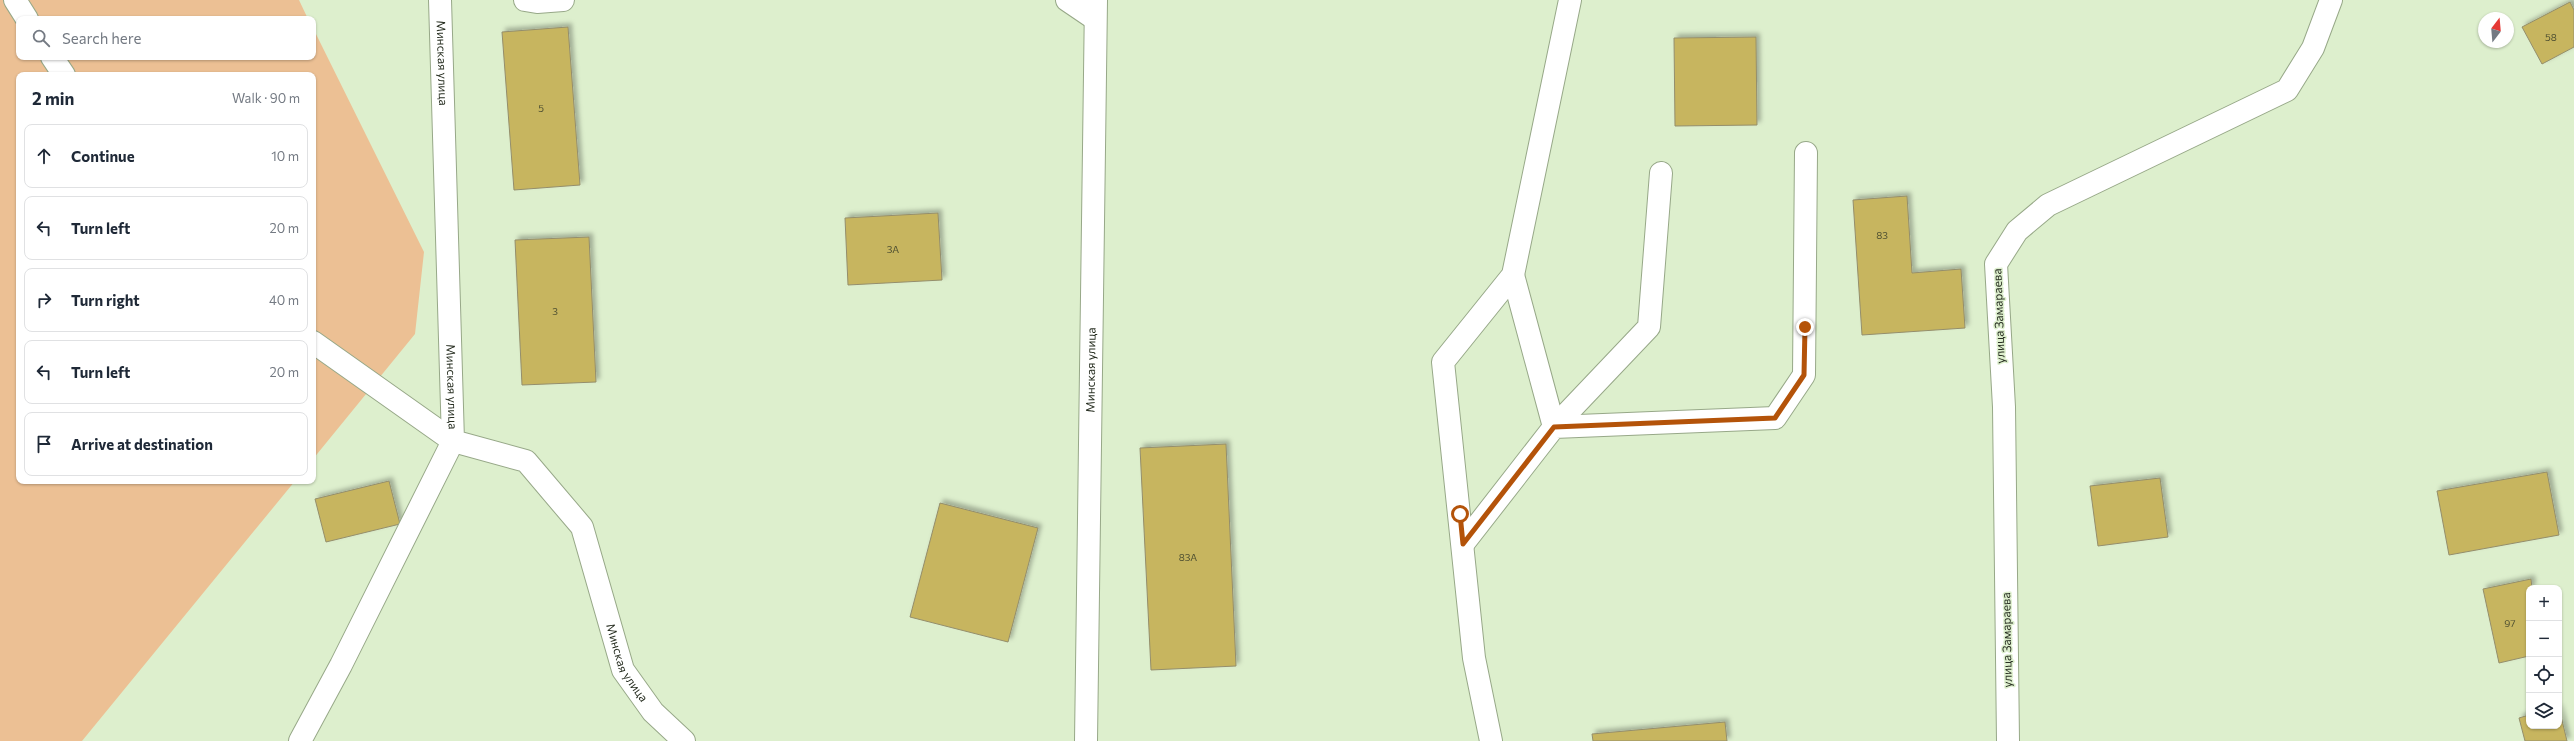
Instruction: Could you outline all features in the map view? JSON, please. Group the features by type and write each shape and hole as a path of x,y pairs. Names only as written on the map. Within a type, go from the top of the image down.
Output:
{"street":[{"path":"15,0 25,16"},
{"name":"Минская улица","path":"440,0 453,441 526,462 582,527 623,670 653,712 684,741"},
{"path":"525,0 537,2 563,0"},
{"path":"1067,0 1096,10"},
{"path":"1554,427 1513,275 1570,0"},
{"name":"улица Замараева","path":"2008,741 2004,407 1996,264 2017,231 2048,205 2287,90 2313,48 2331,0"},
{"name":"Минская улица","path":"1086,741 1096,10"},
{"path":"54,60 62,72"},
{"path":"1554,427 1775,418 1804,375 1806,153"},
{"path":"1463,544 1554,427 1649,327 1661,173"},
{"path":"1491,741 1474,658 1443,362 1513,275"},
{"path":"300,741 341,665 453,441 316,344"}],"shaded area":[{"path":"0,0 299,0 307,16 16,16 16,60 316,60 316,34 424,252 415,334 316,455 316,72 16,72 16,484 293,484 82,741 0,741"}],"building":[{"path":"2570,2 2574,10 2574,47 2542,64 2522,27"},
{"path":"568,27 580,185 514,190 502,32"},
{"path":"1756,37 1757,125 1675,126 1674,38"},
{"path":"1907,196 1912,273 1961,269 1965,328 1862,335 1853,200"},
{"path":"938,213 942,280 848,285 845,218"},
{"path":"589,237 596,382 522,385 515,240"},
{"path":"1226,444 1236,666 1151,670 1140,448"},
{"path":"2547,472 2559,535 2449,555 2437,491"},
{"path":"2160,478 2168,537 2098,546 2090,486"},
{"path":"389,481 400,524 326,542 315,499"},
{"path":"940,503 1038,528 1008,642 910,617"},
{"path":"2531,579 2532,585 2526,585 2526,657 2499,663 2483,589"},
{"path":"2526,716 2526,729 2562,729 2562,720 2567,741 2525,741 2519,718"},
{"path":"1725,722 1727,741 1593,741 1592,734"}],"route":[{"path":"1460,514 1463,544 1554,427 1775,418 1804,375 1805,327"}]}
